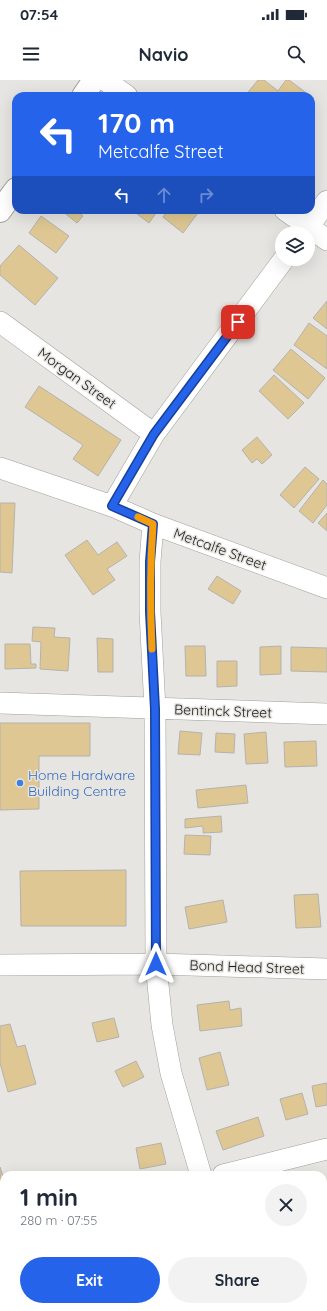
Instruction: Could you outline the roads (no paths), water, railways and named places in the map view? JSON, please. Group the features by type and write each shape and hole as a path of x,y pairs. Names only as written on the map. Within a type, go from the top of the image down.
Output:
{"main road":[{"path":"86,92 94,80"},
{"path":"0,211 12,194"}],"street":[{"path":"105,80 122,92"},
{"path":"309,226 327,201"},
{"path":"289,214 302,226"},
{"path":"315,234 327,240"},
{"path":"112,506 154,434 279,266"},
{"name":"Morgan Street","path":"0,322 154,434"},
{"name":"Metcalfe Street","path":"0,468 112,506 153,524 327,588"},
{"path":"153,524 150,562 150,612 155,709 156,964 162,1025 171,1074 199,1171"},
{"name":"Bentinck Street","path":"0,703 327,714"},
{"name":"Bond Head Street","path":"0,965 156,964 327,969"},
{"path":"239,1171 327,1149"}],"place":[{"name":"Home Hardware Building Centre","path":"20,783"}]}
